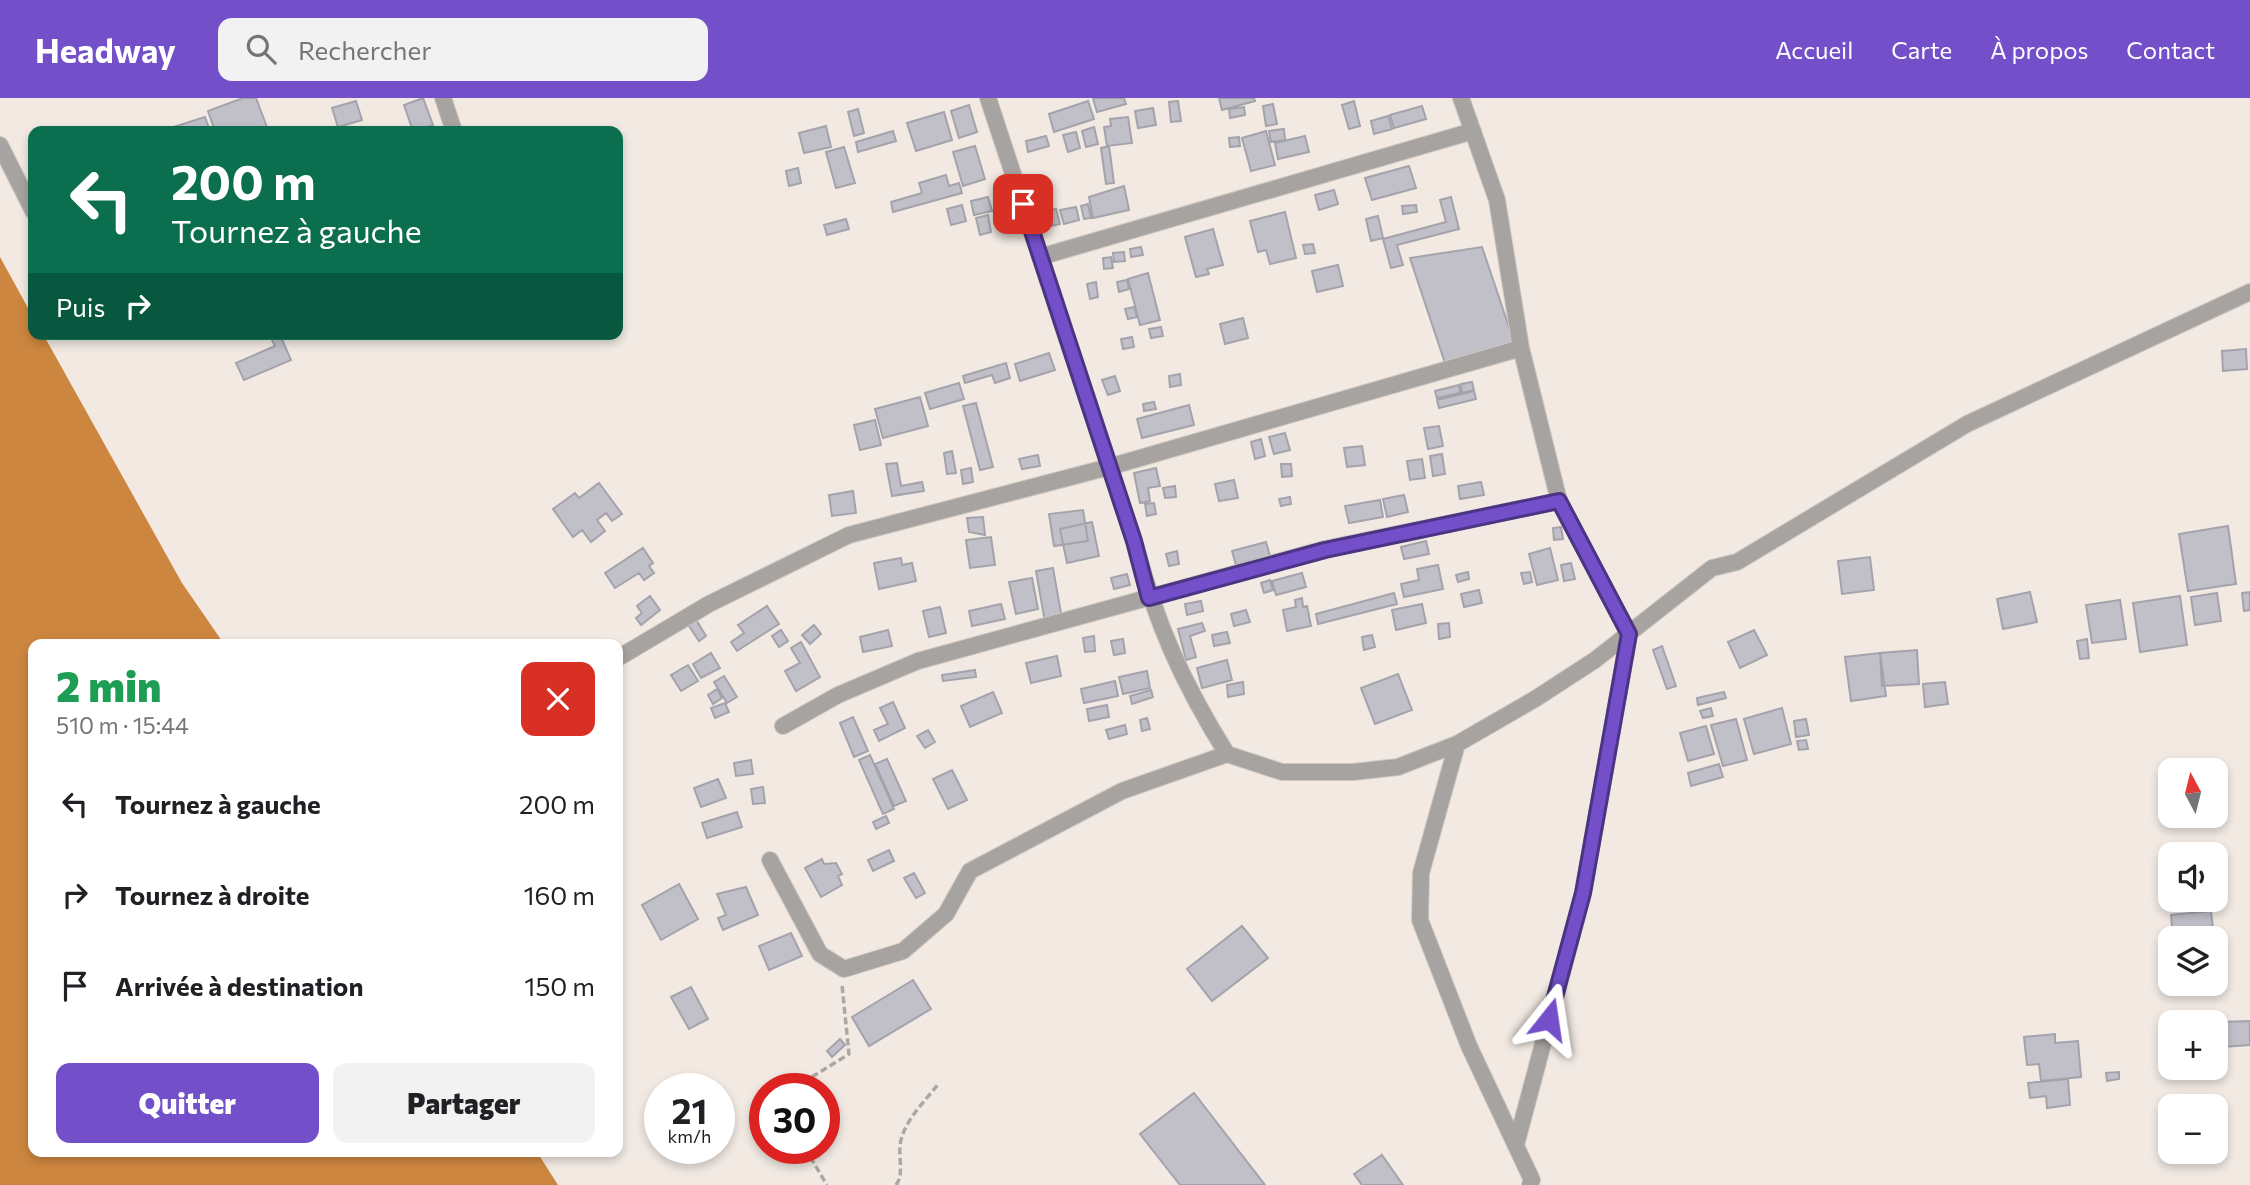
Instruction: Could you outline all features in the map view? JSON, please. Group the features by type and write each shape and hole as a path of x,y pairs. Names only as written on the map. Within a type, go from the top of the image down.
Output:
{"street":[{"path":"443,98 452,126"},
{"path":"988,98 1110,467 1149,598 1193,699 1227,754"},
{"path":"1461,98 1497,200 1521,348 1559,501 1629,634 1583,893 1516,1145"},
{"path":"1040,257 1473,131"},
{"path":"0,145 28,201"},
{"path":"770,860 820,954 844,969 903,951 946,915 970,871 1122,791 1227,754 1282,772 1353,772 1398,767 1457,744 1535,699 1629,634 1712,568 1737,562 1967,424 2250,292"},
{"path":"623,655 709,604 849,535 1110,467 1521,348"},
{"path":"783,726 838,695 918,661 1325,550 1559,501"},
{"path":"1457,744 1421,873 1420,920 1469,1046 1532,1180 1530,1185"}],"path":[{"path":"818,1073 849,1054 842,984 844,969"},
{"path":"896,1185 901,1180 901,1141 909,1122 939,1083"},
{"path":"814,1164 827,1185"}],"shaded area":[{"path":"0,257 28,308 28,340 46,340 182,583 221,639 28,639 28,1157 540,1157 558,1185 0,1185"}],"building":[{"path":"243,98 256,98 266,126 213,126 208,111"},
{"path":"423,98 433,125 411,126 404,105"},
{"path":"1093,98 1124,98 1126,104 1097,112"},
{"path":"1219,98 1254,98 1255,101 1222,110"},
{"path":"356,101 362,120 338,126 332,108"},
{"path":"1088,101 1094,119 1054,132 1049,114"},
{"path":"1178,101 1181,121 1171,122 1169,102"},
{"path":"1354,101 1360,126 1349,129 1342,105"},
{"path":"1273,104 1277,124 1266,126 1263,106"},
{"path":"969,105 977,132 959,138 951,111"},
{"path":"1422,106 1426,119 1394,128 1390,115"},
{"path":"1244,107 1245,115 1230,118 1229,109"},
{"path":"1153,108 1156,125 1138,128 1135,111"},
{"path":"858,109 864,133 854,136 848,112"},
{"path":"944,112 952,140 916,151 907,123"},
{"path":"1388,116 1392,129 1374,134 1371,121"},
{"path":"205,117 208,126 177,126"},
{"path":"1128,117 1132,143 1107,146 1104,127 1111,126 1110,119"},
{"path":"826,126 831,147 804,153 799,133"},
{"path":"1094,127 1098,144 1086,147 1082,131"},
{"path":"1284,129 1285,140 1271,142 1269,131"},
{"path":"893,131 896,141 858,152 856,142"},
{"path":"1266,131 1275,165 1251,171 1242,138"},
{"path":"1076,132 1080,148 1068,152 1063,135"},
{"path":"1046,136 1049,146 1028,152 1026,141"},
{"path":"1305,136 1309,152 1278,159 1275,143"},
{"path":"1239,137 1240,146 1230,147 1229,138"},
{"path":"975,146 985,179 963,186 953,152"},
{"path":"1109,146 1114,183 1106,184 1101,148"},
{"path":"844,147 855,183 836,188 826,152"},
{"path":"1409,166 1416,188 1372,200 1365,178"},
{"path":"798,168 801,183 789,186 786,171"},
{"path":"946,175 949,186 959,183 962,193 893,212 891,202 922,193 919,183"},
{"path":"1124,186 1129,210 1093,218 1089,197"},
{"path":"1334,190 1338,204 1319,210 1315,195"},
{"path":"988,197 992,211 974,215 971,201"},
{"path":"1451,197 1459,229 1397,245 1403,265 1391,268 1383,239 1446,222 1440,200"},
{"path":"1088,204 1091,218 1084,219 1081,206"},
{"path":"962,205 966,221 951,225 947,209"},
{"path":"1416,205 1417,212 1403,214 1402,206"},
{"path":"1076,207 1079,220 1064,224 1060,210"},
{"path":"1056,209 1060,224 1051,226 1047,211"},
{"path":"1285,212 1296,258 1270,264 1266,250 1258,252 1250,221"},
{"path":"988,215 991,232 980,235 976,218"},
{"path":"1378,216 1383,238 1371,241 1366,219"},
{"path":"846,219 849,229 827,235 824,225"},
{"path":"1213,229 1223,265 1207,269 1209,274 1196,277 1185,237"},
{"path":"1313,244 1315,253 1305,254 1303,245"},
{"path":"1141,247 1143,255 1131,257 1130,249"},
{"path":"1482,247 1515,345 1446,366 1410,258"},
{"path":"1124,252 1125,261 1114,262 1113,253"},
{"path":"1111,257 1113,268 1104,269 1103,258"},
{"path":"1338,265 1343,286 1317,292 1312,271"},
{"path":"1148,273 1160,320 1140,325 1128,279"},
{"path":"1127,280 1129,289 1119,292 1117,282"},
{"path":"1096,282 1098,297 1090,299 1087,284"},
{"path":"1134,307 1137,317 1128,319 1125,309"},
{"path":"1243,318 1248,338 1225,344 1220,324"},
{"path":"1161,327 1163,336 1151,338 1149,329"},
{"path":"1132,337 1134,347 1123,349 1121,339"},
{"path":"272,340 282,340 291,360 244,380 236,363 275,346"},
{"path":"2246,349 2247,369 2223,371 2222,351"},
{"path":"1049,353 1055,370 1020,381 1015,364"},
{"path":"1006,363 1010,378 995,383 992,375 965,383 963,376"},
{"path":"1180,374 1181,385 1170,387 1169,376"},
{"path":"1115,376 1120,391 1108,395 1102,380"},
{"path":"1472,382 1474,390 1462,393 1461,384"},
{"path":"959,383 964,399 930,409 925,393"},
{"path":"1459,385 1460,393 1437,398 1435,391"},
{"path":"1474,391 1476,399 1439,408 1437,400"},
{"path":"920,397 928,426 883,438 875,409"},
{"path":"1154,402 1156,409 1144,411 1143,404"},
{"path":"976,403 993,467 980,470 963,406"},
{"path":"1189,405 1194,425 1142,438 1137,419"},
{"path":"875,420 881,445 860,450 854,425"},
{"path":"1439,426 1443,446 1428,449 1424,428"},
{"path":"1285,433 1290,450 1274,454 1269,437"},
{"path":"1261,439 1265,456 1255,459 1251,442"},
{"path":"1362,446 1365,465 1347,467 1344,448"},
{"path":"952,451 956,473 947,474 944,453"},
{"path":"1442,454 1445,474 1433,476 1430,456"},
{"path":"1038,455 1040,466 1022,469 1019,459"},
{"path":"1422,459 1425,478 1410,480 1407,461"},
{"path":"897,463 901,486 922,482 924,491 892,496 886,464"},
{"path":"1281,464 1291,464 1292,476 1282,477"},
{"path":"971,468 973,482 963,484 961,470"},
{"path":"1156,468 1160,486 1148,488 1150,501 1140,503 1134,473"},
{"path":"1234,480 1238,498 1219,501 1215,484"},
{"path":"1481,482 1484,495 1460,499 1458,486"},
{"path":"599,483 622,514 612,521 606,513 597,520 605,531 591,542 582,530 573,537 553,509 575,493 579,498"},
{"path":"1175,486 1176,497 1165,498 1163,488"},
{"path":"853,491 856,513 832,516 829,495"},
{"path":"1404,495 1408,512 1387,517 1383,499"},
{"path":"1290,497 1291,504 1281,506 1279,499"},
{"path":"1380,500 1383,517 1349,523 1345,506"},
{"path":"1154,503 1156,514 1147,516 1145,504"},
{"path":"1083,510 1088,541 1054,546 1049,514"},
{"path":"983,517 985,535 969,532 967,518"},
{"path":"1092,522 1099,556 1067,563 1060,529"},
{"path":"2228,526 2236,584 2188,591 2179,534"},
{"path":"1561,527 1563,539 1554,540 1553,528"},
{"path":"991,537 995,565 970,568 966,540"},
{"path":"1426,541 1429,554 1404,559 1401,547"},
{"path":"1266,542 1270,556 1236,565 1232,551"},
{"path":"643,548 653,563 649,566 654,573 644,580 639,573 615,588 605,573"},
{"path":"1550,548 1558,580 1537,585 1529,554"},
{"path":"1177,551 1179,564 1169,566 1166,554"},
{"path":"1870,557 1874,590 1842,594 1838,561"},
{"path":"901,558 902,565 912,563 916,581 879,589 874,563"},
{"path":"1571,563 1575,579 1564,581 1561,565"},
{"path":"1438,565 1443,589 1404,597 1401,584 1419,580 1417,569"},
{"path":"1053,568 1062,619 1045,622 1036,571"},
{"path":"1468,572 1469,579 1458,582 1456,575"},
{"path":"1530,572 1532,582 1524,584 1521,573"},
{"path":"1302,573 1306,587 1276,595 1272,581"},
{"path":"1127,574 1130,585 1114,589 1111,578"},
{"path":"1032,578 1038,609 1016,614 1009,582"},
{"path":"1270,580 1273,590 1264,593 1261,583"},
{"path":"1479,590 1482,603 1464,607 1461,594"},
{"path":"2030,592 2037,622 2003,629 1997,599"},
{"path":"2250,592 2250,610 2244,611 2242,593"},
{"path":"1394,593 1397,604 1318,624 1316,614"},
{"path":"2217,593 2221,621 2195,625 2191,597"},
{"path":"650,596 660,610 641,625 636,618 642,613 637,606"},
{"path":"2180,596 2187,645 2140,652 2133,603"},
{"path":"1302,598 1303,607 1307,606 1311,626 1287,631 1283,610 1296,607 1295,600"},
{"path":"2120,600 2126,639 2092,643 2086,605"},
{"path":"1201,601 1203,611 1187,615 1185,604"},
{"path":"1001,604 1005,619 972,626 969,611"},
{"path":"1422,604 1426,623 1396,630 1392,610"},
{"path":"767,606 779,624 737,651 731,642 744,633 738,625"},
{"path":"940,607 946,633 929,637 923,611"},
{"path":"1246,610 1250,622 1234,626 1231,614"},
{"path":"695,618 706,636 699,641 687,623"},
{"path":"1202,623 1205,631 1190,636 1196,657 1186,660 1178,629"},
{"path":"1449,623 1450,637 1439,639 1438,624"},
{"path":"814,625 821,634 810,644 802,635"},
{"path":"781,630 788,641 779,647 772,636"},
{"path":"888,630 892,646 863,652 860,637"},
{"path":"1754,630 1767,655 1740,668 1728,642"},
{"path":"1227,632 1230,643 1214,646 1212,635"},
{"path":"1372,635 1375,647 1364,650 1362,637"},
{"path":"1094,636 1095,651 1085,652 1083,638"},
{"path":"1123,639 1125,653 1114,655 1111,641"},
{"path":"2087,639 2089,658 2080,659 2077,641"},
{"path":"801,642 820,677 796,691 785,671 800,663 791,648"},
{"path":"1662,646 1676,686 1667,689 1653,650"},
{"path":"1917,650 1919,684 1882,686 1880,653"},
{"path":"711,653 720,668 701,678 693,664"},
{"path":"1880,653 1886,696 1851,701 1845,657"},
{"path":"1057,656 1061,676 1031,683 1026,663"},
{"path":"1227,660 1232,680 1202,688 1197,668"},
{"path":"688,665 698,681 681,691 671,675"},
{"path":"975,670 976,677 943,681 942,675"},
{"path":"1147,671 1150,688 1123,694 1119,677"},
{"path":"1398,674 1412,710 1375,724 1361,688"},
{"path":"724,676 737,697 727,703 714,682"},
{"path":"1115,681 1118,696 1084,703 1081,689"},
{"path":"1243,682 1244,694 1228,697 1227,685"},
{"path":"1945,682 1948,704 1925,707 1923,684"},
{"path":"717,689 722,698 713,704 708,695"},
{"path":"1151,690 1153,697 1132,704 1130,696"},
{"path":"993,692 1002,713 970,727 961,706"},
{"path":"1724,692 1726,698 1698,705 1697,698"},
{"path":"893,702 905,728 879,741 874,730 888,724 880,708"},
{"path":"725,703 729,712 715,718 711,708"},
{"path":"1107,705 1109,717 1089,721 1087,709"},
{"path":"1711,708 1713,716 1703,718 1700,711"},
{"path":"1782,708 1791,744 1754,754 1744,719"},
{"path":"853,717 868,751 854,757 840,723"},
{"path":"1147,718 1150,729 1142,731 1140,720"},
{"path":"1736,719 1747,760 1723,766 1711,725"},
{"path":"1806,719 1809,735 1796,737 1794,721"},
{"path":"1125,725 1127,734 1109,739 1106,730"},
{"path":"1706,726 1714,754 1688,761 1680,733"},
{"path":"928,730 935,742 925,748 917,736"},
{"path":"1806,740 1808,749 1799,750 1797,741"},
{"path":"870,755 894,809 883,814 859,760"},
{"path":"887,759 906,801 894,806 875,764"},
{"path":"751,760 753,774 736,776 734,763"},
{"path":"1719,764 1723,777 1691,786 1688,773"},
{"path":"952,770 967,800 948,809 933,779"},
{"path":"718,779 726,798 701,807 694,788"},
{"path":"763,787 765,803 753,804 751,789"},
{"path":"737,812 742,827 707,838 702,823"},
{"path":"886,816 889,823 876,829 873,822"},
{"path":"889,850 894,861 873,871 868,860"},
{"path":"822,859 824,864 836,863 842,874 838,876 842,885 821,897 805,868"},
{"path":"914,873 925,893 916,898 904,878"},
{"path":"679,884 698,919 661,940 642,905"},
{"path":"746,887 758,915 723,930 718,918 726,915 717,894"},
{"path":"2211,912 2213,926 2172,926 2171,915"},
{"path":"1242,926 1268,958 1212,1001 1187,969"},
{"path":"791,933 802,956 769,970 759,946"},
{"path":"913,980 931,1009 869,1046 852,1017"},
{"path":"691,987 708,1019 689,1029 671,997"},
{"path":"2250,1021 2250,1045 2228,1047 2228,1022"},
{"path":"2055,1034 2055,1043 2078,1041 2081,1077 2041,1081 2039,1064 2027,1065 2024,1037"},
{"path":"840,1039 845,1045 832,1057 827,1051"},
{"path":"2119,1072 2119,1079 2107,1081 2106,1073"},
{"path":"2068,1079 2070,1105 2047,1108 2046,1096 2030,1098 2028,1083"},
{"path":"1194,1093 1265,1185 1180,1185 1140,1134"},
{"path":"1382,1155 1403,1185 1362,1185 1354,1174"}],"route":[{"path":"1023,204 1134,541 1149,598 1325,550 1559,501 1629,634 1583,893 1549,1019"}]}
